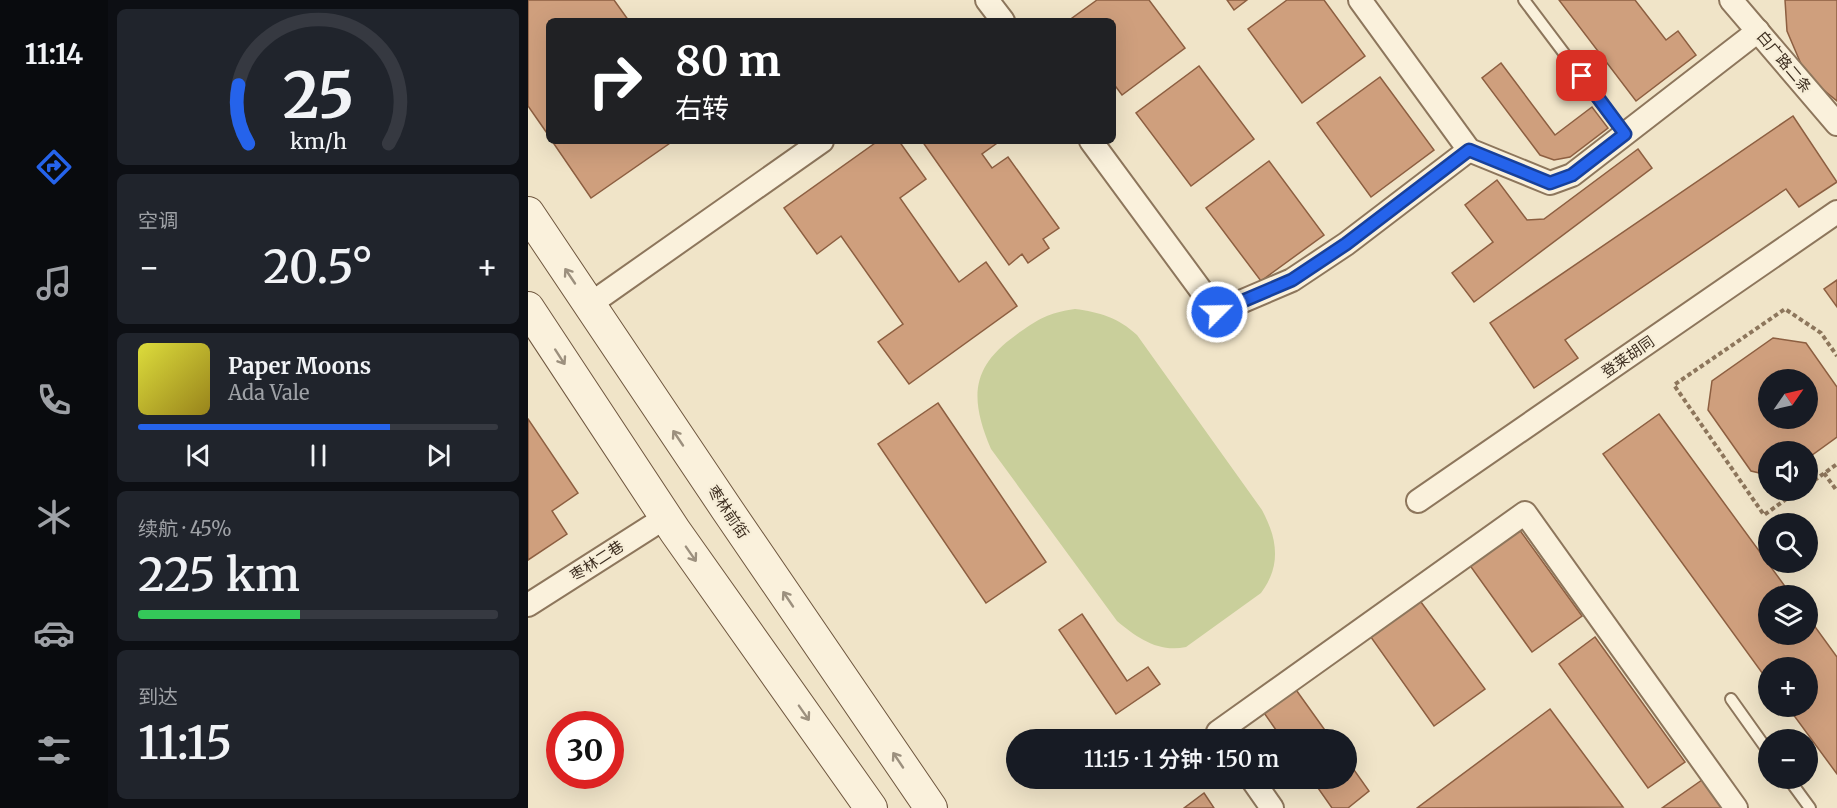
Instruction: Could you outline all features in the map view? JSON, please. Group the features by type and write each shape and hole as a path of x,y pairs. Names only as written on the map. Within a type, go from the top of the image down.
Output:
{"main road":[{"name":"枣林前街","path":"528,213 931,808"},
{"path":"528,308 666,517 871,808"}],"street":[{"path":"987,0 1001,18"},
{"path":"1360,0 1469,150 1550,183 1572,175 1758,31"},
{"name":"白广路二条","path":"1731,0 1837,124"},
{"path":"589,305 818,144"},
{"path":"1093,144 1217,312 1292,280 1346,244 1469,150"},
{"name":"登莱胡同","path":"1418,501 1837,212"},
{"path":"1222,729 1525,513 1736,808"},
{"name":"枣林二巷","path":"528,605 666,517"},
{"path":"1259,789 1272,808"}],"lane":[{"path":"1524,0 1625,134"},
{"path":"1731,699 1758,737"},
{"path":"1796,789 1810,808"}],"path":[{"path":"1784,501 1764,515 1674,385 1785,309 1821,333 1837,356"},
{"path":"1818,477 1837,464"},
{"path":"1824,473 1837,491"}],"green space":[{"path":"1075,309 1108,317 1123,324 1137,335 1262,510 1271,531 1274,541 1274,562 1268,583 1261,593 1186,647 1167,648 1149,643 1117,621 991,449 984,431 978,400 978,386 982,372 990,360 1001,347 1037,321 1057,312"}],"building":[{"path":"528,0 614,0 627,18 546,18 546,132 528,106"},
{"path":"1097,0 1149,0 1185,48 1122,95 1116,87 1116,18 1072,18"},
{"path":"1227,0 1247,0 1234,10"},
{"path":"1287,0 1324,0 1365,56 1302,103 1248,29"},
{"path":"1559,0 1635,0 1666,40 1678,31 1696,55 1636,101"},
{"path":"1785,0 1837,0 1837,101 1815,83 1801,64 1787,31"},
{"path":"1501,63 1555,135 1592,107 1608,128 1570,157 1554,160 1540,155 1482,78"},
{"path":"1199,66 1254,139 1191,186 1136,113"},
{"path":"1380,77 1434,150 1371,197 1317,123"},
{"path":"1793,116 1837,182 1799,207 1786,189 1565,340 1578,358 1534,388 1490,323"},
{"path":"554,144 669,144 591,198"},
{"path":"874,144 901,144 926,179 900,198 959,282 986,262 1017,306 909,384 878,342 903,324 841,236 817,254 784,208"},
{"path":"924,144 996,144 982,154 992,168 1008,157 1059,228 1043,239 1049,248 1028,263 1022,254 1009,265"},
{"path":"1638,149 1652,168 1474,302 1452,273 1493,242 1465,205 1497,180 1527,220 1544,219"},
{"path":"1269,161 1324,235 1261,281 1206,208"},
{"path":"1837,280 1837,307 1824,289"},
{"path":"1773,338 1806,343 1837,387 1837,437 1818,451 1818,441 1758,441 1758,473 1751,471 1708,410 1712,381"},
{"path":"938,403 1046,562 986,603 878,444"},
{"path":"1659,414 1758,549 1758,573 1775,573 1784,585 1758,585 1758,645 1818,645 1818,631 1837,657 1837,774 1818,748 1818,729 1804,729 1795,717 1818,717 1818,657 1758,657 1758,667 1603,454"},
{"path":"528,419 578,493 552,511 567,534 528,560"},
{"path":"1516,525 1582,616 1532,652 1466,560"},
{"path":"1418,598 1485,689 1434,726 1368,633"},
{"path":"1082,614 1127,681 1148,667 1160,684 1116,714 1059,630"},
{"path":"1595,637 1685,762 1648,788 1559,664"},
{"path":"1294,687 1324,729 1275,729 1262,710"},
{"path":"1550,709 1623,807 1417,808"},
{"path":"1357,774 1369,791 1348,808 1332,808 1319,789 1357,789"},
{"path":"1702,780 1723,808 1662,808"},
{"path":"1204,793 1214,808 1184,808"}],"route":[{"path":"1217,312 1292,280 1346,244 1469,150 1550,183 1572,175 1625,134 1582,76"}]}
